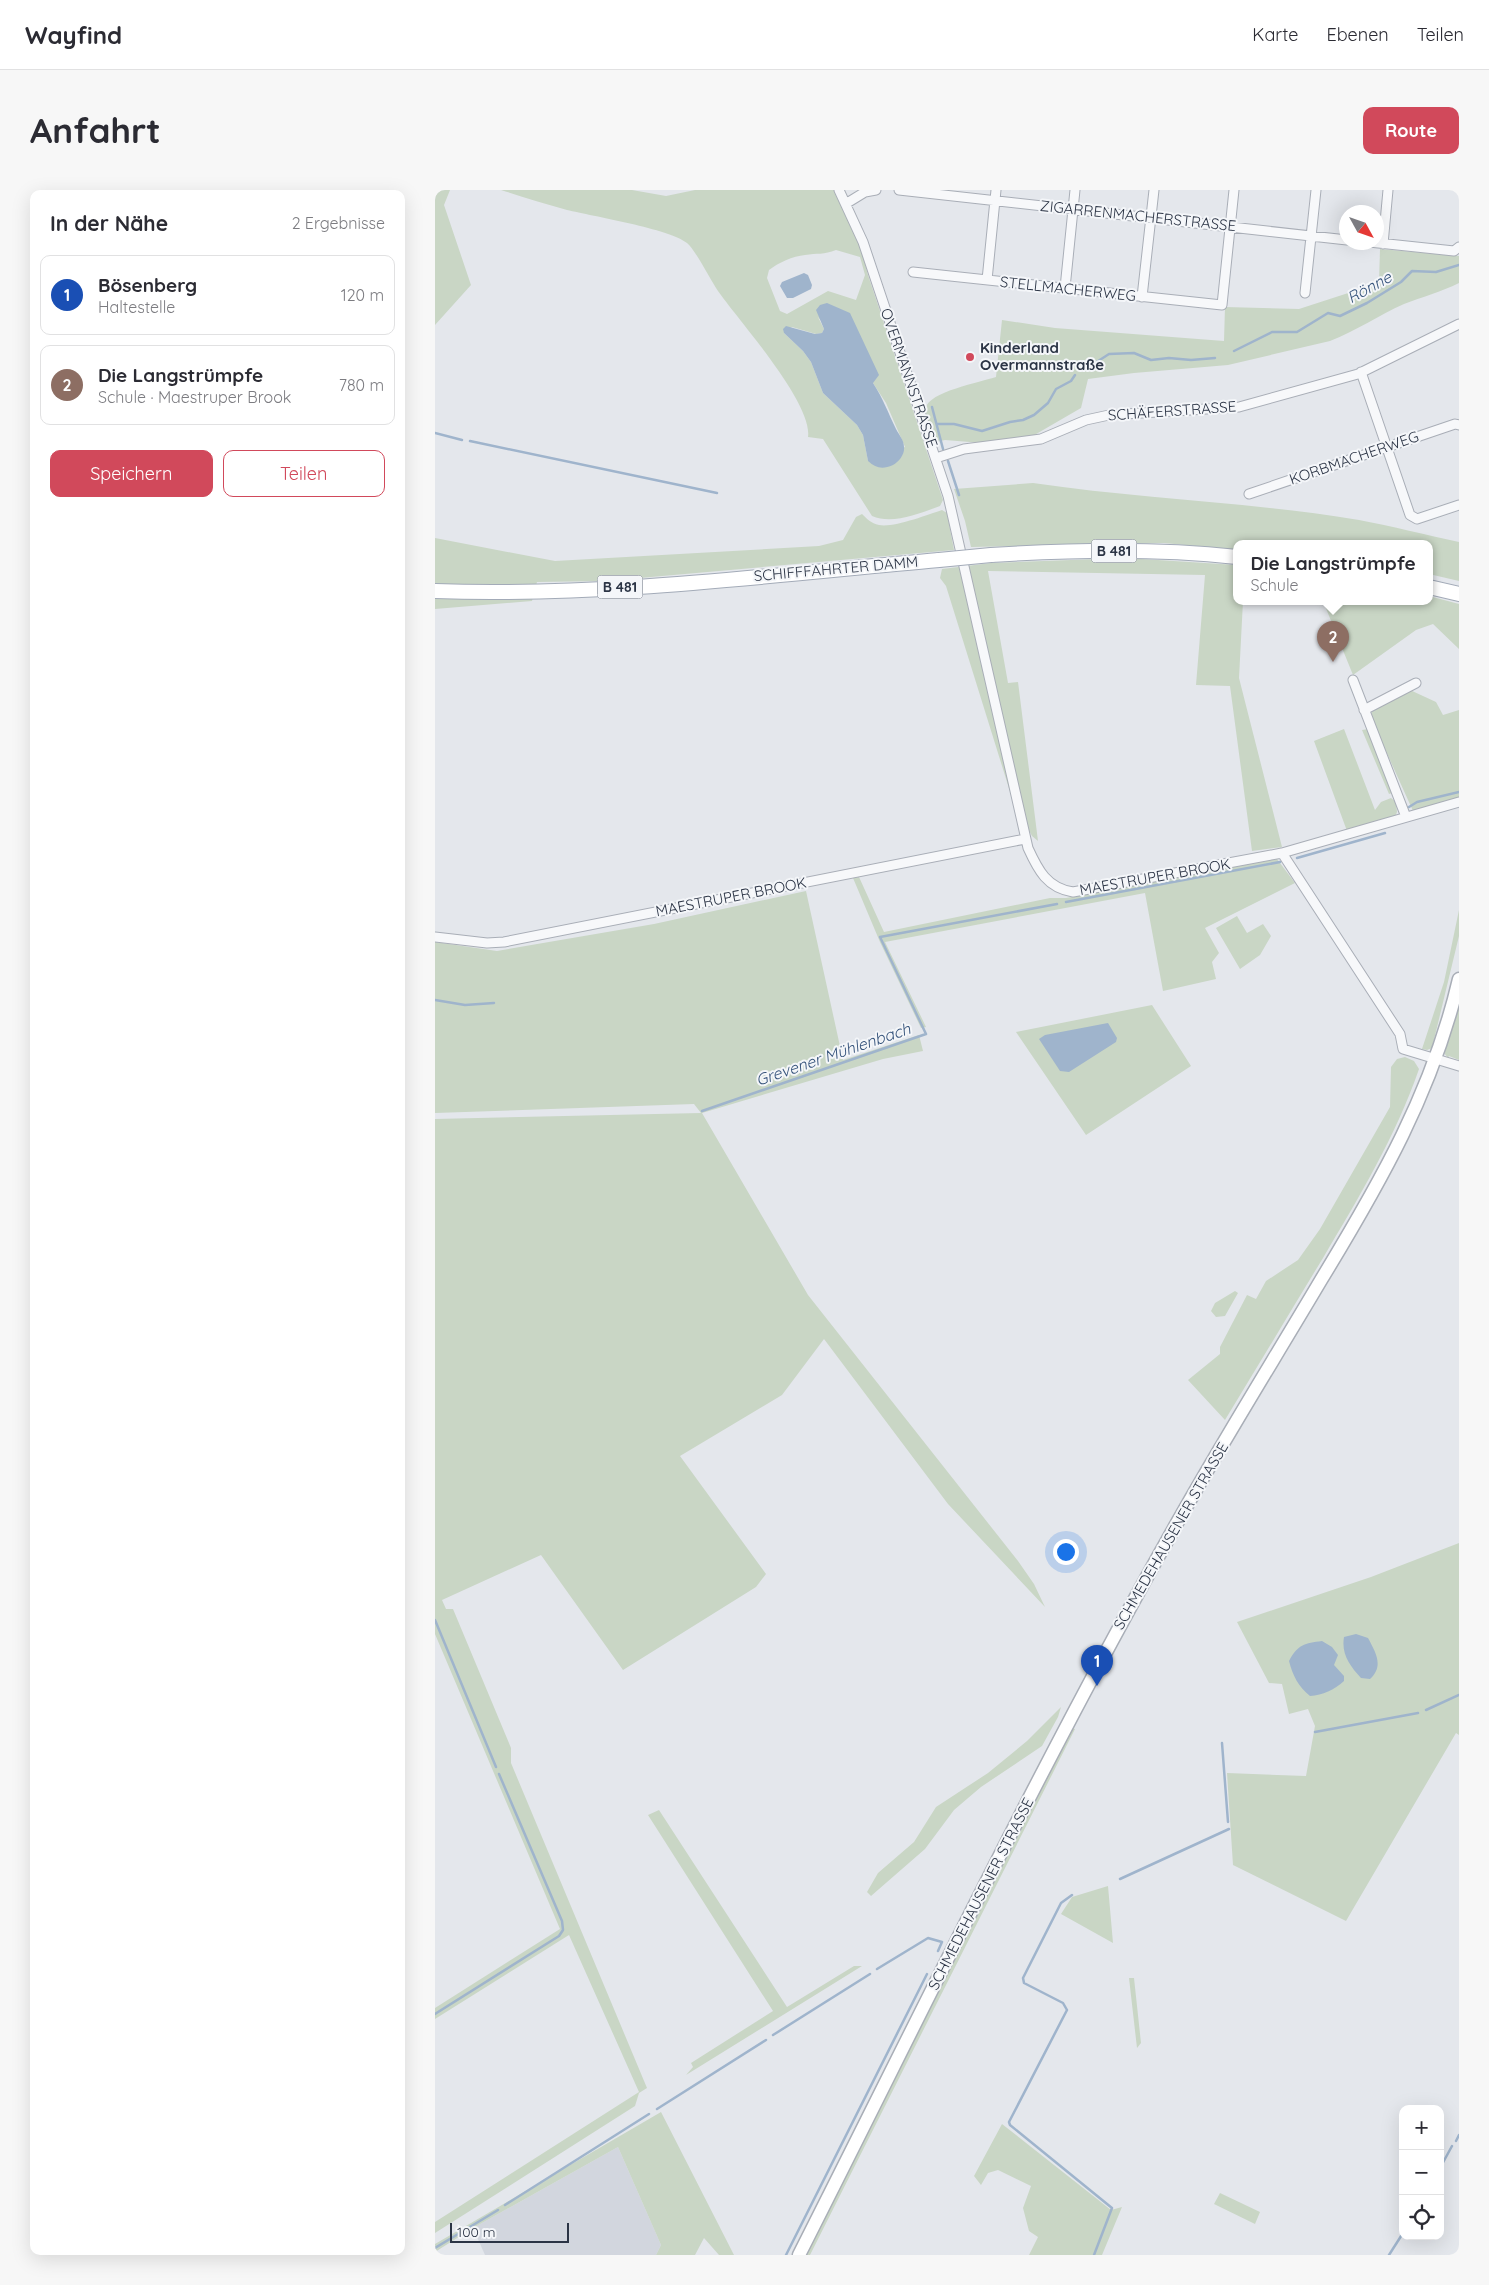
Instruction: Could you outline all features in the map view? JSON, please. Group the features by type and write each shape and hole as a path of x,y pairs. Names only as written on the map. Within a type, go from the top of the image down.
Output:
{"main road":[{"name":"SCHIFFFAHRTER DAMM","path":"435,591 469,592 612,588 1060,551 1127,551 1233,557"},
{"path":"1433,588 1459,594"},
{"name":"SCHMEDEHAUSENER STRASSE","path":"799,2255 1045,1767 1115,1634 1179,1518 1375,1190 1409,1124 1436,1058 1459,979"}],"street":[{"name":"OVERMANNSTRASSE","path":"839,190 847,203 863,242 936,458 948,496 965,570"},
{"path":"847,203 865,192 876,190"},
{"name":"ZIGARRENMACHERSTRASSE","path":"899,190 1339,239"},
{"path":"987,280 996,190"},
{"path":"1065,288 1075,190"},
{"path":"1142,297 1153,190"},
{"path":"1231,226 1235,190"},
{"path":"1305,293 1316,190"},
{"path":"1384,235 1389,190"},
{"name":"STELLMACHERWEG","path":"913,272 1222,305 1231,226"},
{"path":"1384,244 1453,251 1459,247"},
{"name":"SCHÄFERSTRASSE","path":"936,458 964,449 1041,440 1086,420 1109,415 1239,407 1361,372 1459,324"},
{"path":"1361,372 1411,515 1417,519 1459,505"},
{"name":"KORBMACHERWEG","path":"1249,494 1459,424"},
{"name":"MAESTRUPER BROOK","path":"965,570 1025,839 1034,861 1051,884 1061,890 1073,892 1282,854 1459,802"},
{"path":"1353,680 1406,817"},
{"path":"1364,710 1416,683"},
{"name":"MAESTRUPER BROOK","path":"435,937 487,943 505,942 1025,839"},
{"path":"1282,854 1401,1034 1403,1049 1459,1066"}],"shaded area":[{"path":"618,2147 661,2245 656,2255 485,2255 473,2228"}],"green space":[{"path":"435,190 450,190 444,205 471,285 435,325"},
{"path":"501,190 632,190 666,196 695,190 834,190 850,221 862,253 943,500 940,506 897,519 872,516 823,439 808,437 806,422 799,404 787,384 773,362 718,291 687,243 648,228 567,210","holes":["836,250 860,257 865,275 856,300 828,291 787,314 780,311 767,278 769,270 781,262 796,257","818,317 873,383 886,403 905,447 868,461 863,435 857,425 823,393 811,362 803,351 784,333 792,327 816,334 822,333 824,329"]},
{"path":"1380,250 1459,256 1459,283 1404,304 1330,341 1228,365 1088,379 1081,408 1031,437 982,443 945,440 936,442 926,416 926,408 929,402 936,397 956,388 996,377 1002,320 1055,328 1224,341 1225,307 1299,309 1379,283"},
{"path":"1033,483 1278,509 1371,522 1459,542 1459,581 1433,575 1433,540 1233,540 1233,550 1164,543 971,547 965,521 954,489"},
{"path":"942,510 947,513 954,550 606,581 537,582 532,601 435,609 435,538 555,561 819,546 843,540 856,517 862,514 879,525 893,525"},
{"path":"1126,558 1233,565 1233,605 1243,605 1239,678 1282,847 1252,851 1230,686 1196,685 1205,575 988,571 1008,683 1018,682 1038,841 1032,836 1012,798 946,586 940,578 942,569 991,563"},
{"path":"1433,597 1459,604 1459,649 1433,624 1416,630 1353,675 1325,605 1433,605"},
{"path":"1410,690 1436,702 1443,715 1459,710 1459,798 1413,811 1371,718 1372,712 1376,708"},
{"path":"1344,729 1375,810 1381,802 1391,798 1396,802 1397,812 1395,817 1347,831 1314,741"},
{"path":"1368,729 1392,793 1389,794 1362,730"},
{"path":"1277,859 1295,883 1205,928 1219,953 1212,962 1216,979 1163,991 1145,893 885,942 926,1027 921,1028 880,942 853,878 859,877 884,932 1050,898 1066,898"},
{"path":"806,891 843,1060 919,1035 923,1051 883,1059 702,1113 808,1295 1018,1561 1034,1584 1045,1607 948,1504 824,1339 782,1395 680,1456 766,1574 756,1587 623,1670 541,1555 442,1600 446,1609 453,1609 511,1748 511,1763 647,2088 639,2093 635,2106 435,2233 435,2222 639,2092 569,1935 435,2019 435,2008 560,1929 435,1634 435,1119 701,1113 694,1104 435,1113 435,942 497,951 654,924"},
{"path":"1459,910 1459,936 1432,1048 1422,1049 1444,982"},
{"path":"1237,916 1247,933 1263,924 1271,936 1260,955 1240,969 1216,928"},
{"path":"1152,1005 1191,1066 1086,1135 1016,1032"},
{"path":"1459,1006 1459,1060 1449,1056 1448,1058 1444,1053"},
{"path":"1405,1057 1414,1061 1419,1069 1388,1142 1337,1235 1225,1420 1188,1380 1220,1354 1220,1347 1247,1295 1256,1299 1266,1281 1298,1260 1320,1229 1390,1107 1391,1067 1397,1059"},
{"path":"1235,1291 1238,1293 1225,1316 1216,1317 1211,1311 1215,1303"},
{"path":"1459,1543 1459,1735 1456,1733 1346,1921 1233,1865 1227,1773 1306,1776 1315,1726 1308,1709 1289,1714 1282,1684 1269,1683 1237,1622 1371,1577"},
{"path":"1061,1707 1058,1717 1042,1746 981,1787 954,1810 925,1849 871,1896 867,1892 878,1873 914,1842 936,1807 988,1773 1027,1741"},
{"path":"1071,1728 1075,1729 810,2255 805,2255"},
{"path":"659,1810 787,2007 854,1966 862,1966 686,2075 693,2067 691,2063 773,2011 648,1815"},
{"path":"1108,1886 1113,1943 1061,1914 1072,1897"},
{"path":"1129,1978 1134,1978 1141,2043 1137,2048"},
{"path":"661,2112 734,2255 719,2255 704,2238 695,2255 656,2255 661,2245 618,2147 473,2228 435,2252 435,2244"},
{"path":"1002,2124 1111,2210 1122,2207 1102,2255 1029,2255 1038,2237 1029,2231 1023,2208 1031,2186 998,2170 988,2173 981,2185 974,2176"},
{"path":"1220,2193 1260,2212 1255,2224 1214,2204"}],"water":[{"path":"804,273 808,275 812,285 811,289 793,298 787,298 780,286 782,282"},
{"path":"827,303 850,313 879,375 873,383 904,444 904,452 901,458 889,467 879,468 868,461 863,435 857,425 823,393 811,362 803,351 784,333 783,329 786,326 815,334 822,333 824,329 816,310 820,305"},
{"path":"1108,1023 1117,1038 1116,1042 1069,1072 1060,1071 1039,1039 1045,1035"},
{"path":"1356,1634 1368,1638 1376,1654 1377,1669 1370,1679 1361,1678 1345,1654 1344,1637"},
{"path":"1322,1641 1332,1647 1338,1655 1334,1665 1344,1676 1344,1681 1328,1691 1310,1696 1296,1680 1289,1661 1298,1648"}],"waterway":[{"name":"Rönne","path":"1234,351 1272,332 1297,332 1328,313 1340,316 1367,303 1401,282 1412,271 1436,272 1459,265"},
{"name":"Rönne","path":"1092,365 1109,354 1134,353 1151,360 1215,358"},
{"name":"Rönne","path":"938,424 954,424 982,431 1023,420 1034,415 1048,403 1056,389 1071,381 1075,375"},
{"name":"Rönne","path":"932,407 943,449"},
{"path":"435,433 462,440"},
{"path":"470,441 717,493"},
{"name":"Rönne","path":"948,461 959,495"},
{"name":"Grevener Mühlenbach","path":"1409,807 1417,802 1459,792"},
{"name":"Grevener Mühlenbach","path":"1297,858 1385,833"},
{"name":"Grevener Mühlenbach","path":"1066,902 1280,862"},
{"name":"Grevener Mühlenbach","path":"702,1111 926,1034 880,937 1057,904"},
{"path":"435,1000 465,1005 494,1003"},
{"path":"435,1620 496,1767"},
{"path":"1426,1710 1459,1695"},
{"path":"1315,1732 1418,1713"},
{"path":"1222,1743 1228,1822"},
{"path":"435,2014 559,1936 563,1930 562,1921 499,1774"},
{"path":"1120,1879 1229,1829"},
{"path":"1072,1895 1061,1903 1023,1978 1024,1983 1063,2003 1067,2010 1009,2122 1010,2125 1112,2208 1094,2255"},
{"path":"877,1969 928,1938 942,1942"},
{"path":"938,1951 942,1942"},
{"path":"773,2035 870,1974"},
{"path":"786,2255 927,1974"},
{"path":"657,2109 766,2040"},
{"path":"505,2205 649,2114"},
{"path":"1456,2141 1459,2135"},
{"path":"1444,2161 1452,2146"},
{"path":"435,2248 498,2210"},
{"path":"1389,2255 1399,2239"}],"place":[{"name":"Kinderland Overmannstraße","path":"970,357"},
{"name":"Die Langstrümpfe","path":"1333,662"},
{"name":"Bösenberg","path":"1097,1686"}]}
